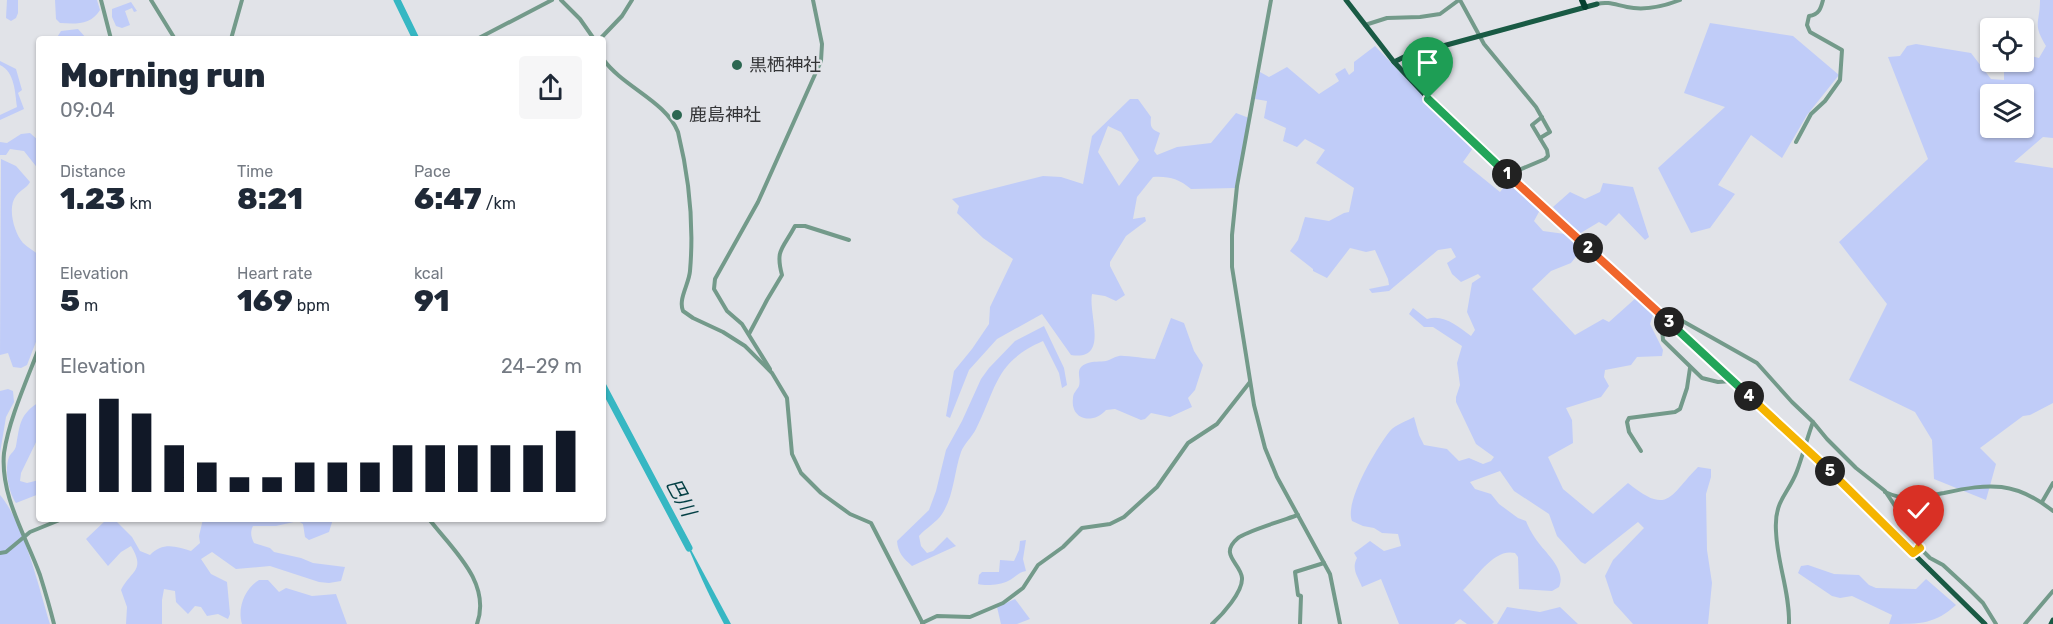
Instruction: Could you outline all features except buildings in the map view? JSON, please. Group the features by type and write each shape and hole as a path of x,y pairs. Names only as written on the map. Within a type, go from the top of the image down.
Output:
{"main road":[{"path":"1346,0 1394,62 1449,121 1804,446 1985,624"},
{"path":"1394,62 1406,56 1571,11 1584,4 1597,4"},
{"path":"2051,624 2053,620"}],"street":[{"path":"101,0 110,36"},
{"path":"151,0 173,36"},
{"path":"232,36 242,0"},
{"path":"483,36 552,0"},
{"path":"561,0 580,19 592,36"},
{"path":"603,36 622,16 632,0"},
{"path":"813,0 822,44 821,61 758,202 715,279 714,289 727,311 750,334 787,398 792,454 801,473 821,493 850,513 871,523 922,623 937,616 970,617 1003,603 1023,588 1038,565 1082,528 1110,524 1124,517 1157,487 1188,443 1217,424 1250,381"},
{"path":"1271,0 1238,177 1232,235 1233,273 1250,381 1265,448 1330,574 1340,624"},
{"path":"1364,25 1387,18 1440,14 1459,0 1479,36 1542,117 1550,132 1540,138"},
{"path":"1597,4 1614,2 1644,9 1662,7 1680,0"},
{"path":"1796,142 1811,114 1840,80 1842,51 1810,32 1807,26 1809,16 1814,16 1820,10 1823,0"},
{"path":"606,62 624,80 665,112 678,132 689,184 690,267 681,303 682,311 745,346 772,373"},
{"path":"1509,176 1547,158 1547,150 1532,123 1542,117"},
{"path":"750,334 766,300 782,275 778,262 779,252 795,226 806,226 849,240"},
{"path":"1732,381 1707,381 1690,368 1663,340 1660,314 1663,310 1750,359 1856,468 1885,491 1898,497 1911,499 1965,489 1997,486 2028,493 2053,511"},
{"path":"36,356 11,426 4,453 6,489 39,575 54,624"},
{"path":"1641,451 1629,432 1627,422 1629,418 1680,409 1687,388 1690,368"},
{"path":"1789,624 1788,600 1777,543 1776,521 1779,504 1796,474 1813,422"},
{"path":"2042,502 2053,483"},
{"path":"1885,491 1917,539 1920,548 1969,589 1983,603 1996,624"},
{"path":"1212,624 1228,606 1241,584 1241,573 1231,559 1230,550 1238,537 1298,515"},
{"path":"0,553 6,552 24,536 55,522"},
{"path":"432,522 454,548 476,585 480,602 477,624"},
{"path":"1913,553 1920,548"},
{"path":"1300,624 1301,596 1298,595 1295,572 1324,563"},
{"path":"2025,624 2053,591"}],"shaded area":[{"path":"7,0 18,0 18,13 11,21 6,18"},
{"path":"55,0 97,0 100,10 88,21 60,23 56,19"},
{"path":"2040,0 2053,0 2053,138 2043,137 2014,162 2053,168 2053,403 2030,415 2023,416 1980,448 1996,464 1986,500 1934,479 1932,440 1915,412 1849,380 1887,304 1839,242 1928,159 1888,57 1900,56 1907,46 1916,44 1971,53 1980,65 1980,72 1986,72 1991,79 2004,80 2004,72 2034,72 2034,57 2039,58 2046,46 2039,32"},
{"path":"131,2 137,11 134,12 132,8 125,11 130,25 122,28 116,26 112,17 112,9"},
{"path":"1710,23 1793,36 1839,75 1807,115 1782,158 1751,135 1718,185 1735,194 1710,228 1691,233 1658,168 1725,107 1684,93"},
{"path":"78,29 84,36 58,36 61,31"},
{"path":"1375,46 1473,148 1463,162 1500,192 1509,181 1540,210 1534,221 1543,231 1565,234 1582,249 1571,263 1551,271 1532,289 1575,335 1603,319 1609,322 1637,297 1654,312 1650,324 1663,350 1662,356 1637,357 1631,365 1605,370 1604,377 1609,386 1601,397 1566,408 1572,420 1573,443 1548,457 1563,489 1593,514 1628,483 1642,493 1661,500 1674,494 1698,467 1711,469 1706,494 1707,550 1712,583 1708,624 1633,624 1614,603 1605,576 1613,560 1644,528 1638,522 1585,564 1557,536 1549,514 1514,491 1500,471 1470,482 1475,489 1491,494 1499,504 1526,521 1535,538 1557,567 1561,580 1559,587 1552,591 1519,589 1518,557 1515,553 1507,553 1493,559 1463,590 1494,622 1492,624 1467,624 1460,619 1454,624 1399,624 1381,579 1362,587 1355,569 1357,558 1354,553 1370,541 1384,551 1401,546 1398,534 1382,533 1352,521 1351,512 1363,475 1377,449 1392,429 1414,417 1424,445 1447,449 1459,461 1469,458 1483,464 1494,457 1476,444 1456,402 1460,385 1457,363 1462,346 1433,327 1424,327 1409,314 1413,308 1427,319 1445,320 1471,336 1475,330 1467,312 1472,283 1481,277 1478,274 1461,282 1452,274 1447,263 1456,257 1451,248 1438,250 1389,291 1372,293 1369,289 1389,285 1375,250 1366,252 1350,248 1327,278 1313,271 1290,251 1298,240 1305,217 1329,221 1349,212 1354,188 1316,163 1325,150 1305,139 1297,147 1283,141 1286,128 1264,118 1267,101 1255,99 1260,72 1269,77 1287,67 1319,94 1339,81 1335,74 1345,68 1349,75 1354,71 1354,62"},
{"path":"0,61 16,69 22,90 18,93 24,109 0,120 0,115 17,107 11,78 5,68 0,65"},
{"path":"1130,99 1138,99 1151,117 1152,127 1160,133 1154,151 1157,155 1177,147 1211,143 1236,113 1249,118 1235,188 1191,189 1174,179 1153,177 1137,197 1133,219 1145,217 1146,221 1126,236 1110,262 1125,295 1116,301 1092,294 1095,335 1090,351 1083,355 1071,355 1042,314 997,339 969,370 950,418 946,416 954,371 989,324 990,307 1013,259 983,238 957,213 959,206 952,199 1043,176 1061,177 1083,184 1092,136","holes":["1108,126 1121,132 1139,160 1119,186 1098,152"]},
{"path":"30,133 36,138 36,166 24,151 10,149 6,155 0,155 0,142 7,143 21,134"},
{"path":"1,159 16,166 30,182 13,201 12,213 14,227 20,239 36,253 36,342 27,365 21,368 13,367 8,353 0,355"},
{"path":"1603,183 1633,187 1649,237 1645,240 1619,213 1606,226 1599,222 1579,234 1553,207 1570,192 1585,199 1600,192"},
{"path":"1171,318 1184,323 1194,351 1203,365 1195,390 1188,398 1192,407 1170,417 1151,413 1141,420 1115,409 1106,410 1101,415 1089,419 1079,415 1075,411 1073,398 1080,383 1079,370 1081,367 1090,362 1106,361 1119,356 1155,359"},
{"path":"1044,326 1064,368 1067,385 1062,388 1059,373 1043,341 1027,349 1006,367 999,377 976,429 961,452 946,507 940,517 919,536 921,546 927,553 933,551 947,537 956,546 912,566 898,549 897,541 929,510 946,450 981,379 1015,341"},
{"path":"8,389 13,391 14,402 6,417 0,453 0,391"},
{"path":"36,404 36,442 21,473 20,481 27,483 36,481 36,495 16,503 8,481 8,462 15,448 24,416"},
{"path":"0,495 9,507 23,539 50,624 0,624"},
{"path":"104,522 117,522 132,537 140,551 150,555 164,547 191,551 200,543 202,522 294,522 276,526 253,526 251,530 254,543 270,548 274,552 313,563 345,567 341,581 319,582 270,566 236,569 212,552 201,559 211,574 227,582 230,614 228,619 218,614 207,616 201,607 195,606 188,614 176,602 175,591 164,589 162,624 126,624 127,607 121,590 137,566 135,554 131,546 121,552 108,566 86,539"},
{"path":"300,522 332,522 329,532 309,540 305,537 303,524"},
{"path":"682,533 731,624 724,624"},
{"path":"1026,540 1023,559 1026,571 1001,583 978,584 979,575 982,572 999,572 1000,560 1014,561 1020,541"},
{"path":"1808,565 1834,574 1859,575 1869,585 1876,588 1916,589 1926,579 1956,605 1941,616 1927,622 1889,624 1892,615 1852,596 1840,598 1832,596 1798,573 1801,566"},
{"path":"259,580 268,580 279,592 286,588 312,596 336,594 347,624 242,624 243,599"},
{"path":"1015,599 1030,619 1017,624 1001,624 997,607"},
{"path":"1507,607 1540,612 1560,607 1578,624 1497,624"}],"waterway":[{"name":"巴川","path":"397,0 415,36"},
{"name":"巴川","path":"606,392 689,548"}],"place":[{"name":"黒栖神社","path":"737,65"},
{"name":"鹿島神社","path":"677,115"}],"route":[{"path":"1428,99 1461,132 1804,446 1913,553 1919,547"}]}
